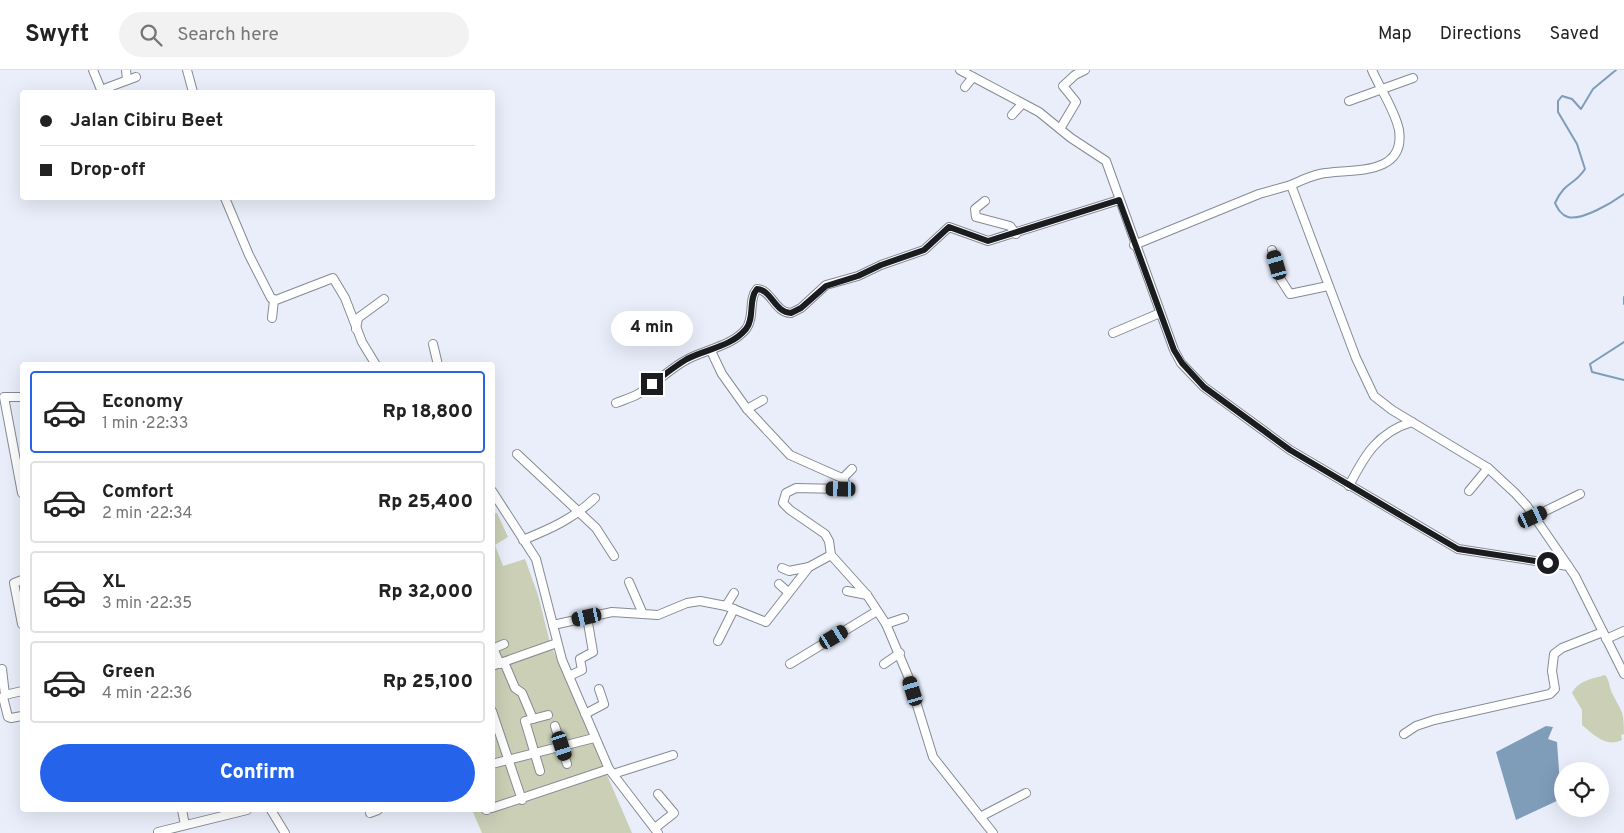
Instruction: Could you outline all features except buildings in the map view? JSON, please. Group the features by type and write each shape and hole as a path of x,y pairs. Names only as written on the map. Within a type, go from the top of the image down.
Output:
{"street":[{"path":"93,70 102,90"},
{"path":"126,70 127,80"},
{"path":"187,70 193,90"},
{"path":"960,70 1039,112 1106,161 1134,245 1160,313 1182,363 1204,387 1290,450 1458,549 1568,566"},
{"path":"1060,129 1076,101 1063,86 1075,74 1085,70"},
{"path":"1134,245 1259,194 1291,185 1318,174 1370,170 1392,158 1397,148 1399,131 1372,70"},
{"path":"104,90 136,77"},
{"path":"965,87 973,77"},
{"path":"1348,101 1414,78"},
{"path":"1012,115 1022,104"},
{"path":"1291,185 1356,358 1374,396 1412,422 1488,468 1507,485 1533,517 1568,566 1624,674"},
{"path":"225,200 268,294 274,300"},
{"path":"985,200 975,210 976,217 1010,226 1016,234"},
{"path":"616,403 637,395 687,359 711,351 747,328 751,318 754,293 757,289 763,290 781,310 791,313 801,308 826,286 858,276 881,265 924,250 949,227 988,241 1016,234 1119,200"},
{"path":"1272,250 1281,280 1290,294 1328,286"},
{"path":"274,300 333,278 344,298 356,329 374,362"},
{"path":"356,329 358,318 384,299"},
{"path":"272,318 274,300"},
{"path":"1113,333 1160,313"},
{"path":"433,344 437,362"},
{"path":"711,351 722,374 747,409 790,455 843,478 845,484 841,489 796,488 786,492 784,498 785,506 825,534 829,541 830,555 867,595 878,610 900,653 933,757 993,833"},
{"path":"20,397 4,397 20,481"},
{"path":"747,409 763,400"},
{"path":"1349,486 1372,446 1384,435 1412,422"},
{"path":"517,454 596,528 614,556"},
{"path":"1469,492 1488,468"},
{"path":"843,478 852,469"},
{"path":"1533,517 1580,494"},
{"path":"495,496 536,559 557,643 594,738 611,772 657,831 674,813 658,794"},
{"path":"523,540 579,514 595,498"},
{"path":"782,568 789,571 809,567 830,555"},
{"path":"553,625 612,612 658,615 687,603 700,601 726,606 766,622 809,567"},
{"path":"20,581 14,583 20,614"},
{"path":"629,582 643,614"},
{"path":"779,584 788,592"},
{"path":"848,591 867,595"},
{"path":"726,606 734,593"},
{"path":"718,641 734,609"},
{"path":"790,664 878,610"},
{"path":"569,676 582,670 580,660 593,652 587,617"},
{"path":"886,624 904,618"},
{"path":"1404,734 1416,726 1434,720 1550,694 1555,689 1552,671 1554,654 1562,648 1624,631"},
{"path":"533,719 522,693 515,688 499,664 557,643"},
{"path":"495,646 504,644"},
{"path":"884,664 900,653"},
{"path":"2,669 5,695 3,697 8,717 20,716"},
{"path":"585,714 604,704 599,689"},
{"path":"5,695 20,692"},
{"path":"540,771 525,721 548,715"},
{"path":"495,719 522,800"},
{"path":"555,726 568,764"},
{"path":"495,763 594,738"},
{"path":"495,807 673,755"},
{"path":"980,817 1026,793"},
{"path":"182,812 184,825"},
{"path":"158,832 239,812"},
{"path":"272,812 285,833"}],"green space":[{"path":"495,513 497,513 508,537 495,545"},
{"path":"495,545 503,566 525,559 538,595 550,643 632,833 482,833 473,812 495,812"},
{"path":"1605,675 1624,720 1622,740 1616,742 1600,739 1582,725 1582,710 1572,693 1578,685"}],"water":[{"path":"1546,726 1553,727 1548,739 1557,742 1558,762 1554,762 1554,802 1516,820 1496,752"}],"waterway":[{"path":"1616,70 1593,89 1581,109 1572,99 1562,96 1558,101 1558,112 1577,144 1585,169 1562,191 1555,203 1563,215 1574,217 1589,214 1624,194"},
{"path":"1624,297 1624,304"},
{"path":"1624,342 1590,364 1592,372 1624,380"}],"route":[{"path":"652,384 687,359 711,351 741,334 747,328 751,318 754,293 757,289 761,288 781,310 791,313 801,308 818,290 826,286 858,276 881,265 924,250 949,227 988,241 1016,234 1053,220 1119,200 1174,350 1192,376 1204,387 1290,450 1458,549 1548,563"}]}
